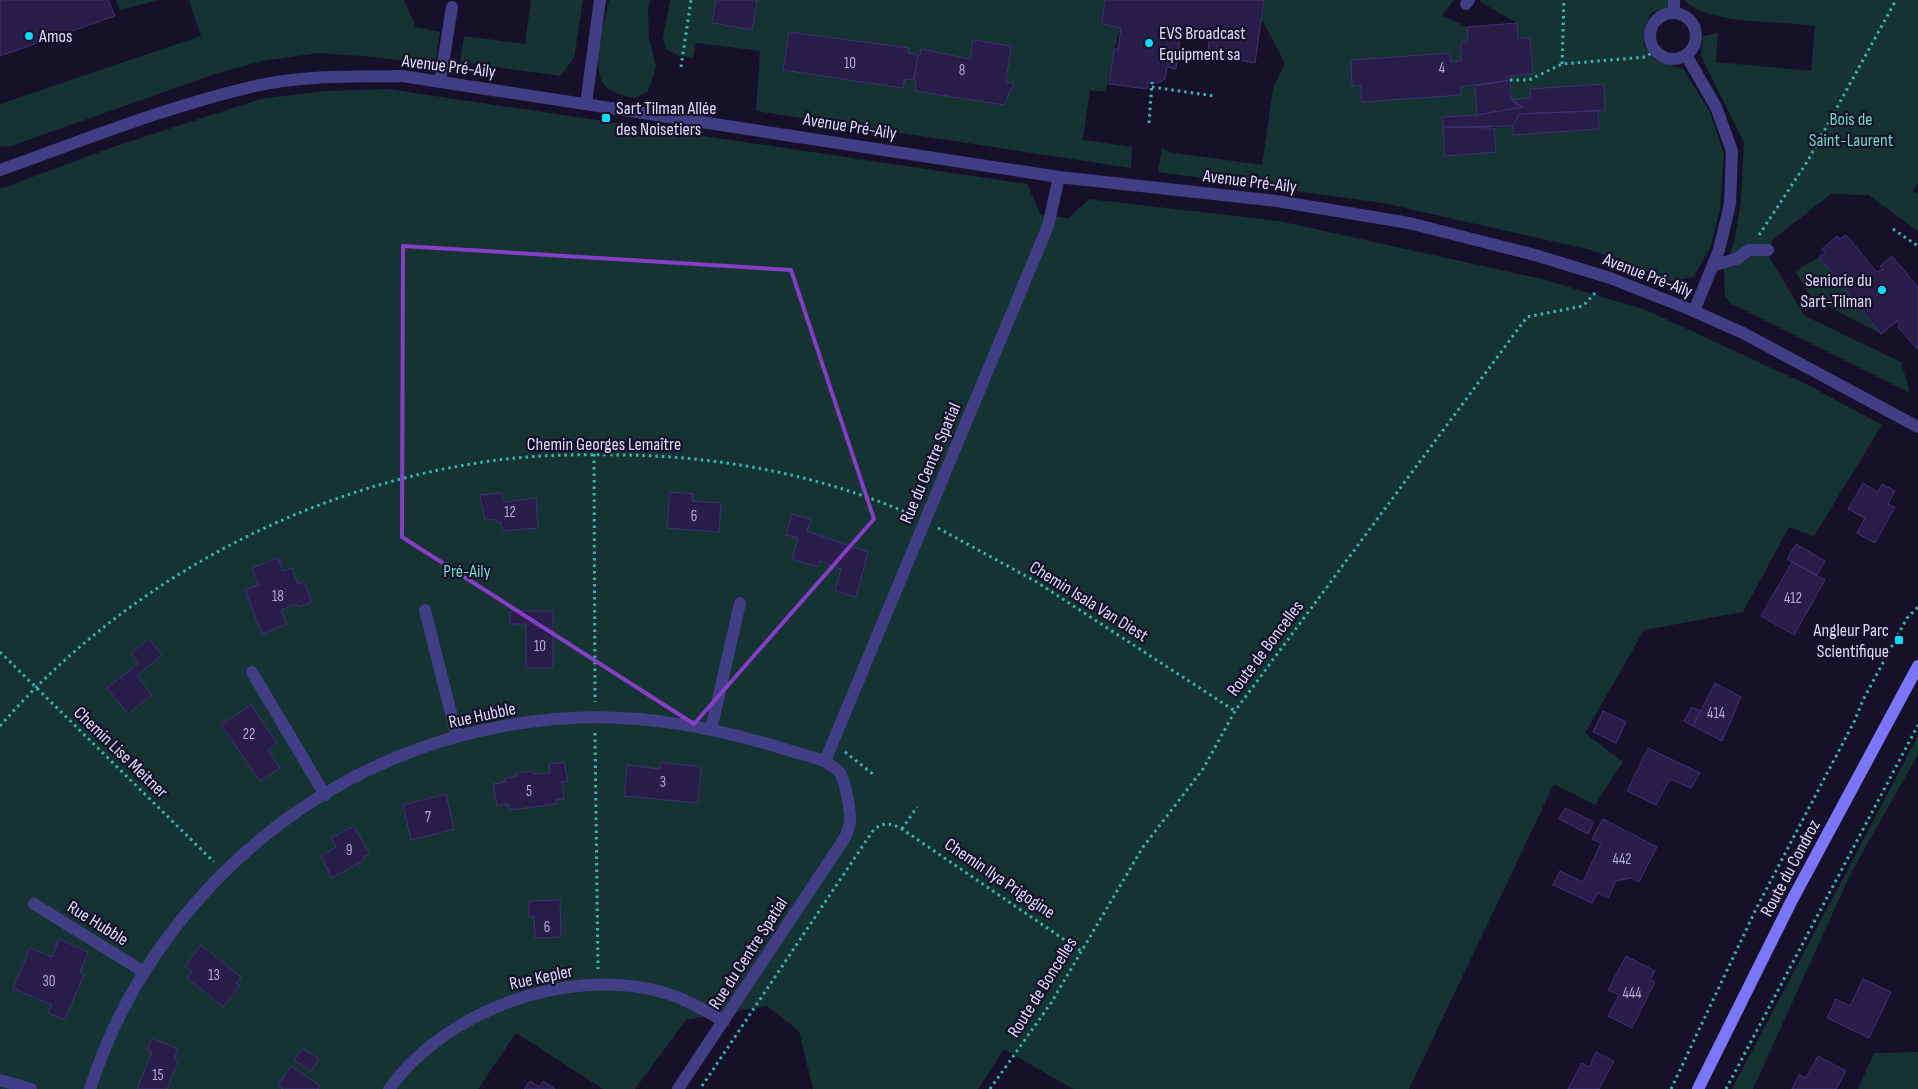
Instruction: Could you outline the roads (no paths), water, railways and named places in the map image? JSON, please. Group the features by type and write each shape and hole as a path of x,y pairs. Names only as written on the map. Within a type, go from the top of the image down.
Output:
{"main road":[{"name":"Route du Condroz","path":"1698,1089 1791,902 1918,666"}],"street":[{"path":"586,104 600,0"},
{"path":"1674,0 1674,13"},
{"path":"440,82 452,7"},
{"path":"1674,13 1690,20 1696,34 1692,49 1686,55 1678,59 1670,59 1655,50 1650,36 1651,28 1661,16 1674,13"},
{"name":"Avenue Pré-Aily","path":"1686,55 1716,107 1732,151 1730,204 1714,265 1694,312"},
{"name":"Avenue Pré-Aily","path":"0,170 181,107 256,86 311,78 402,76 1059,177 1277,201 1409,223 1535,255 1610,278 1743,333 1918,427"},
{"name":"Rue du Centre Spatial","path":"825,761 834,744 1048,226 1059,177"},
{"path":"1714,265 1736,259 1750,250 1768,250"},
{"path":"711,730 740,603"},
{"path":"425,610 457,737"},
{"path":"252,672 325,795"},
{"name":"Rue Hubble","path":"90,1089 105,1047 144,972 182,919 224,872 288,819 325,795 386,762 457,737 558,719 655,720 753,739 825,761 841,774 850,822 846,836"},
{"name":"Rue du Centre Spatial","path":"678,1089 846,836"},
{"name":"Rue Hubble","path":"34,904 144,972"},
{"name":"Rue Kepler","path":"389,1089 412,1063 449,1033 495,1007 549,990 598,985 660,991 684,999 724,1021"},
{"path":"0,1080 31,1089"}],"place":[{"name":"Amos","path":"29,36"},
{"name":"EVS Broadcast Equipment sa","path":"1149,43"},
{"name":"Sart Tilman Allée des Noisetiers","path":"606,118"},
{"name":"Seniorie du Sart-Tilman","path":"1882,290"},
{"name":"Angleur Parc Scientifique","path":"1899,640"}],"park label":[{"name":"Bois de Saint-Laurent","path":"1851,129"},
{"name":"Pré-Aily","path":"467,571"}]}
